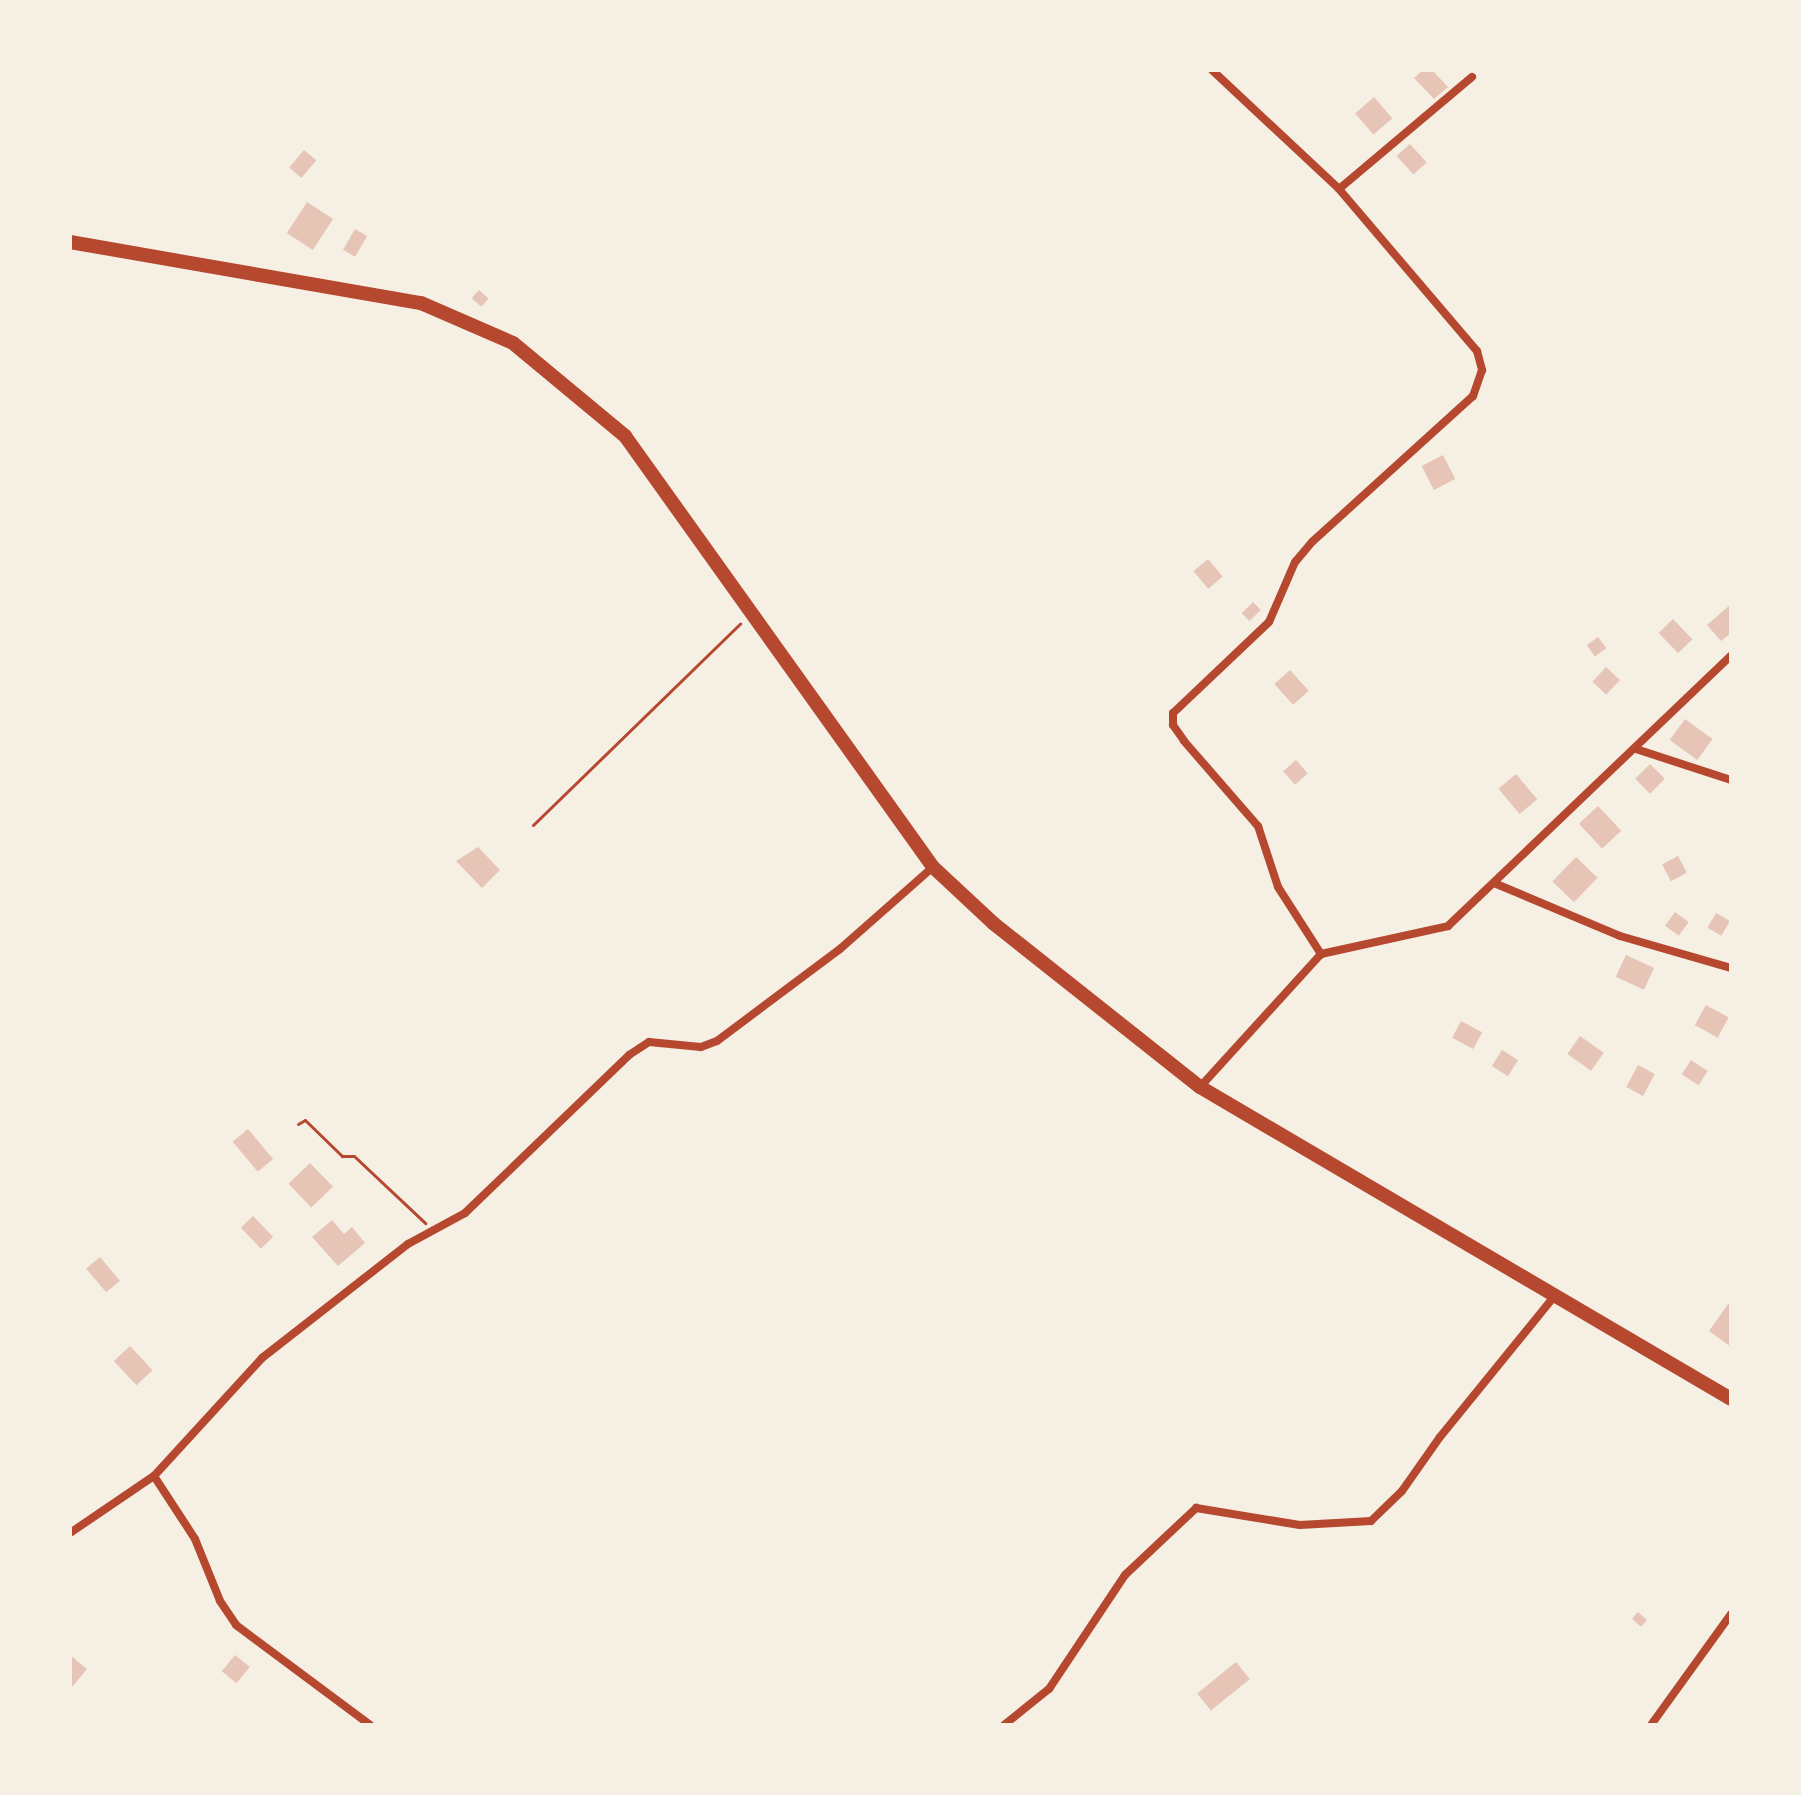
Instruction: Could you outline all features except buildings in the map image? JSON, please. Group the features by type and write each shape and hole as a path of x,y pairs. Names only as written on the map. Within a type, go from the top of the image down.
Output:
{"street":[{"path":"1212,70 1339,189 1477,351 1482,370 1473,396 1312,542 1295,562 1269,622 1173,713 1184,741 1258,826 1278,887 1321,954"},
{"path":"1339,189 1472,77"},
{"path":"70,242 421,303 513,343 625,436 933,867 993,923 1200,1087 1553,1298 1731,1399"},
{"path":"1200,1087 1321,954 1448,926 1731,656"},
{"path":"1636,749 1731,780"},
{"path":"70,1533 154,1476 262,1358 408,1244 465,1213 629,1055 649,1042 701,1047 717,1041 840,949 933,867"},
{"path":"1494,883 1620,936 1731,968"},
{"path":"1004,1725 1049,1689 1125,1575 1196,1508 1300,1525 1371,1521 1402,1491 1440,1437 1553,1298"},
{"path":"154,1476 195,1539 220,1601 236,1625 370,1725"},
{"path":"1651,1725 1731,1614"}],"path":[{"path":"533,825 752,613"},
{"path":"298,1124 305,1120 342,1156 354,1156 434,1231"}]}
